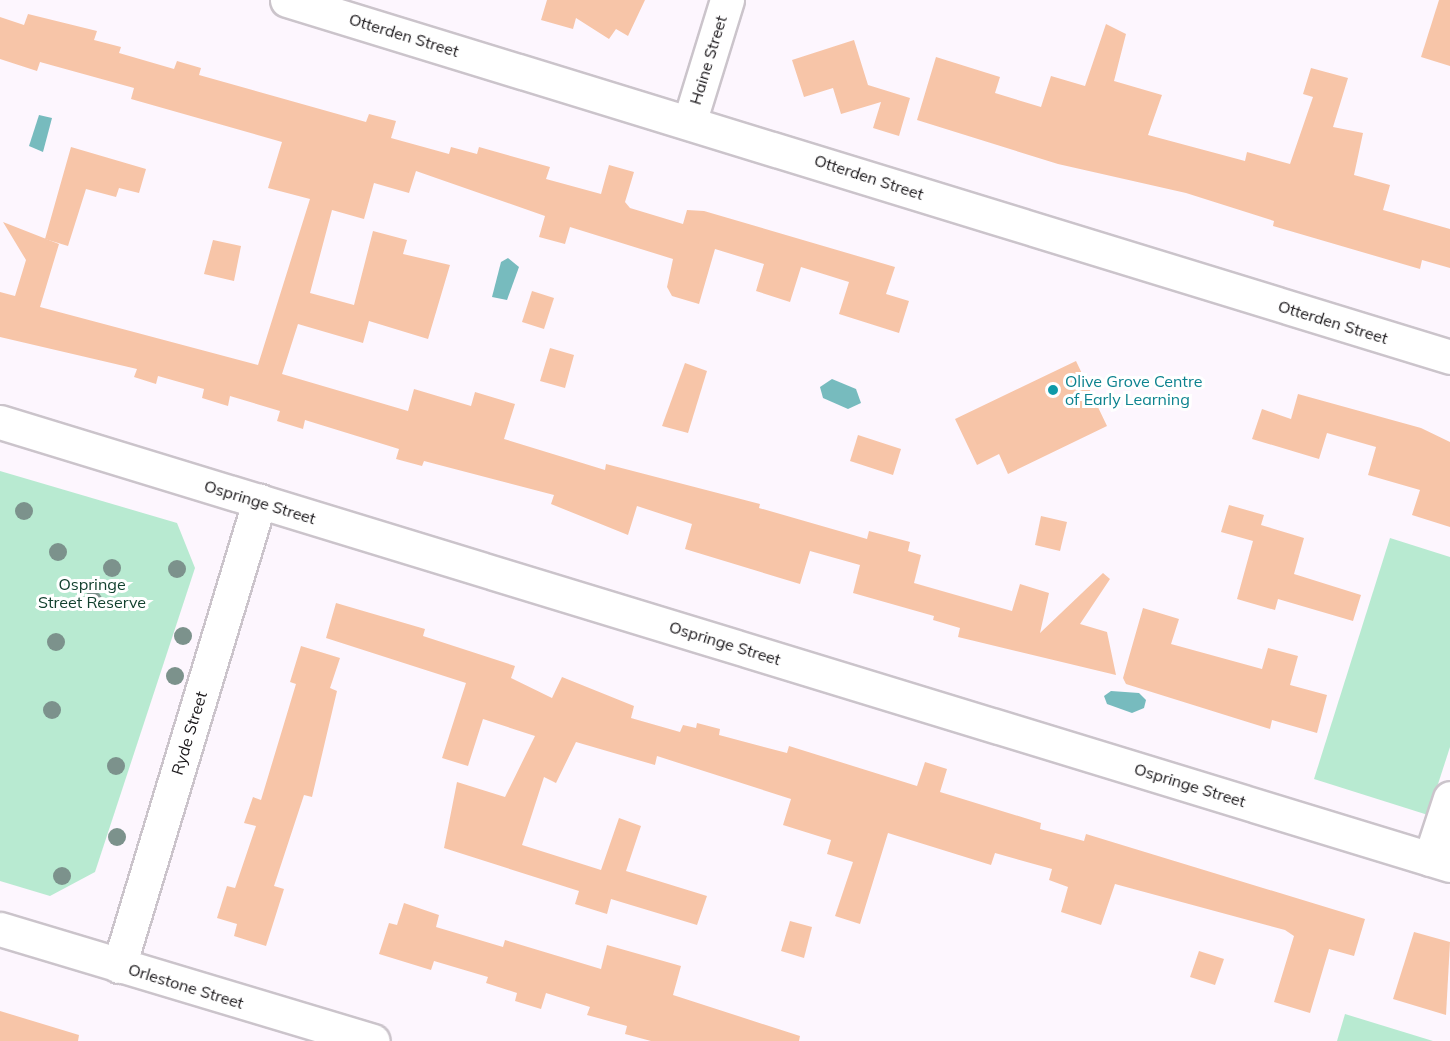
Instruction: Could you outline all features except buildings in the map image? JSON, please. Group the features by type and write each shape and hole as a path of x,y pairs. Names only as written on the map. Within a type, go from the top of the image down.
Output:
{"street":[{"name":"Otterden Street","path":"287,0 690,120 1450,357"},
{"name":"Haine Street","path":"690,120 727,0"},
{"name":"Ospringe Street","path":"0,422 1440,862"},
{"name":"Ryde Street","path":"119,966 259,501"},
{"path":"1440,862 1450,798"},
{"name":"Orlestone Street","path":"0,929 373,1041"}],"green space":[{"name":"Ospringe Street Reserve","path":"0,471 177,523 195,568 95,872 50,896 0,881"},
{"path":"1390,538 1450,557 1450,747 1428,815 1314,779"},
{"path":"1345,1014 1433,1041 1337,1041"}],"water":[{"path":"39,115 52,118 43,152 29,146"},
{"path":"508,258 519,267 507,300 492,297 501,262"},
{"path":"832,379 856,389 861,403 848,409 823,398 820,387"},
{"path":"1111,691 1139,693 1146,700 1144,708 1132,713 1107,704 1104,696"}],"place":[{"name":"Olive Grove Centre of Early Learning","path":"1053,390"}]}
